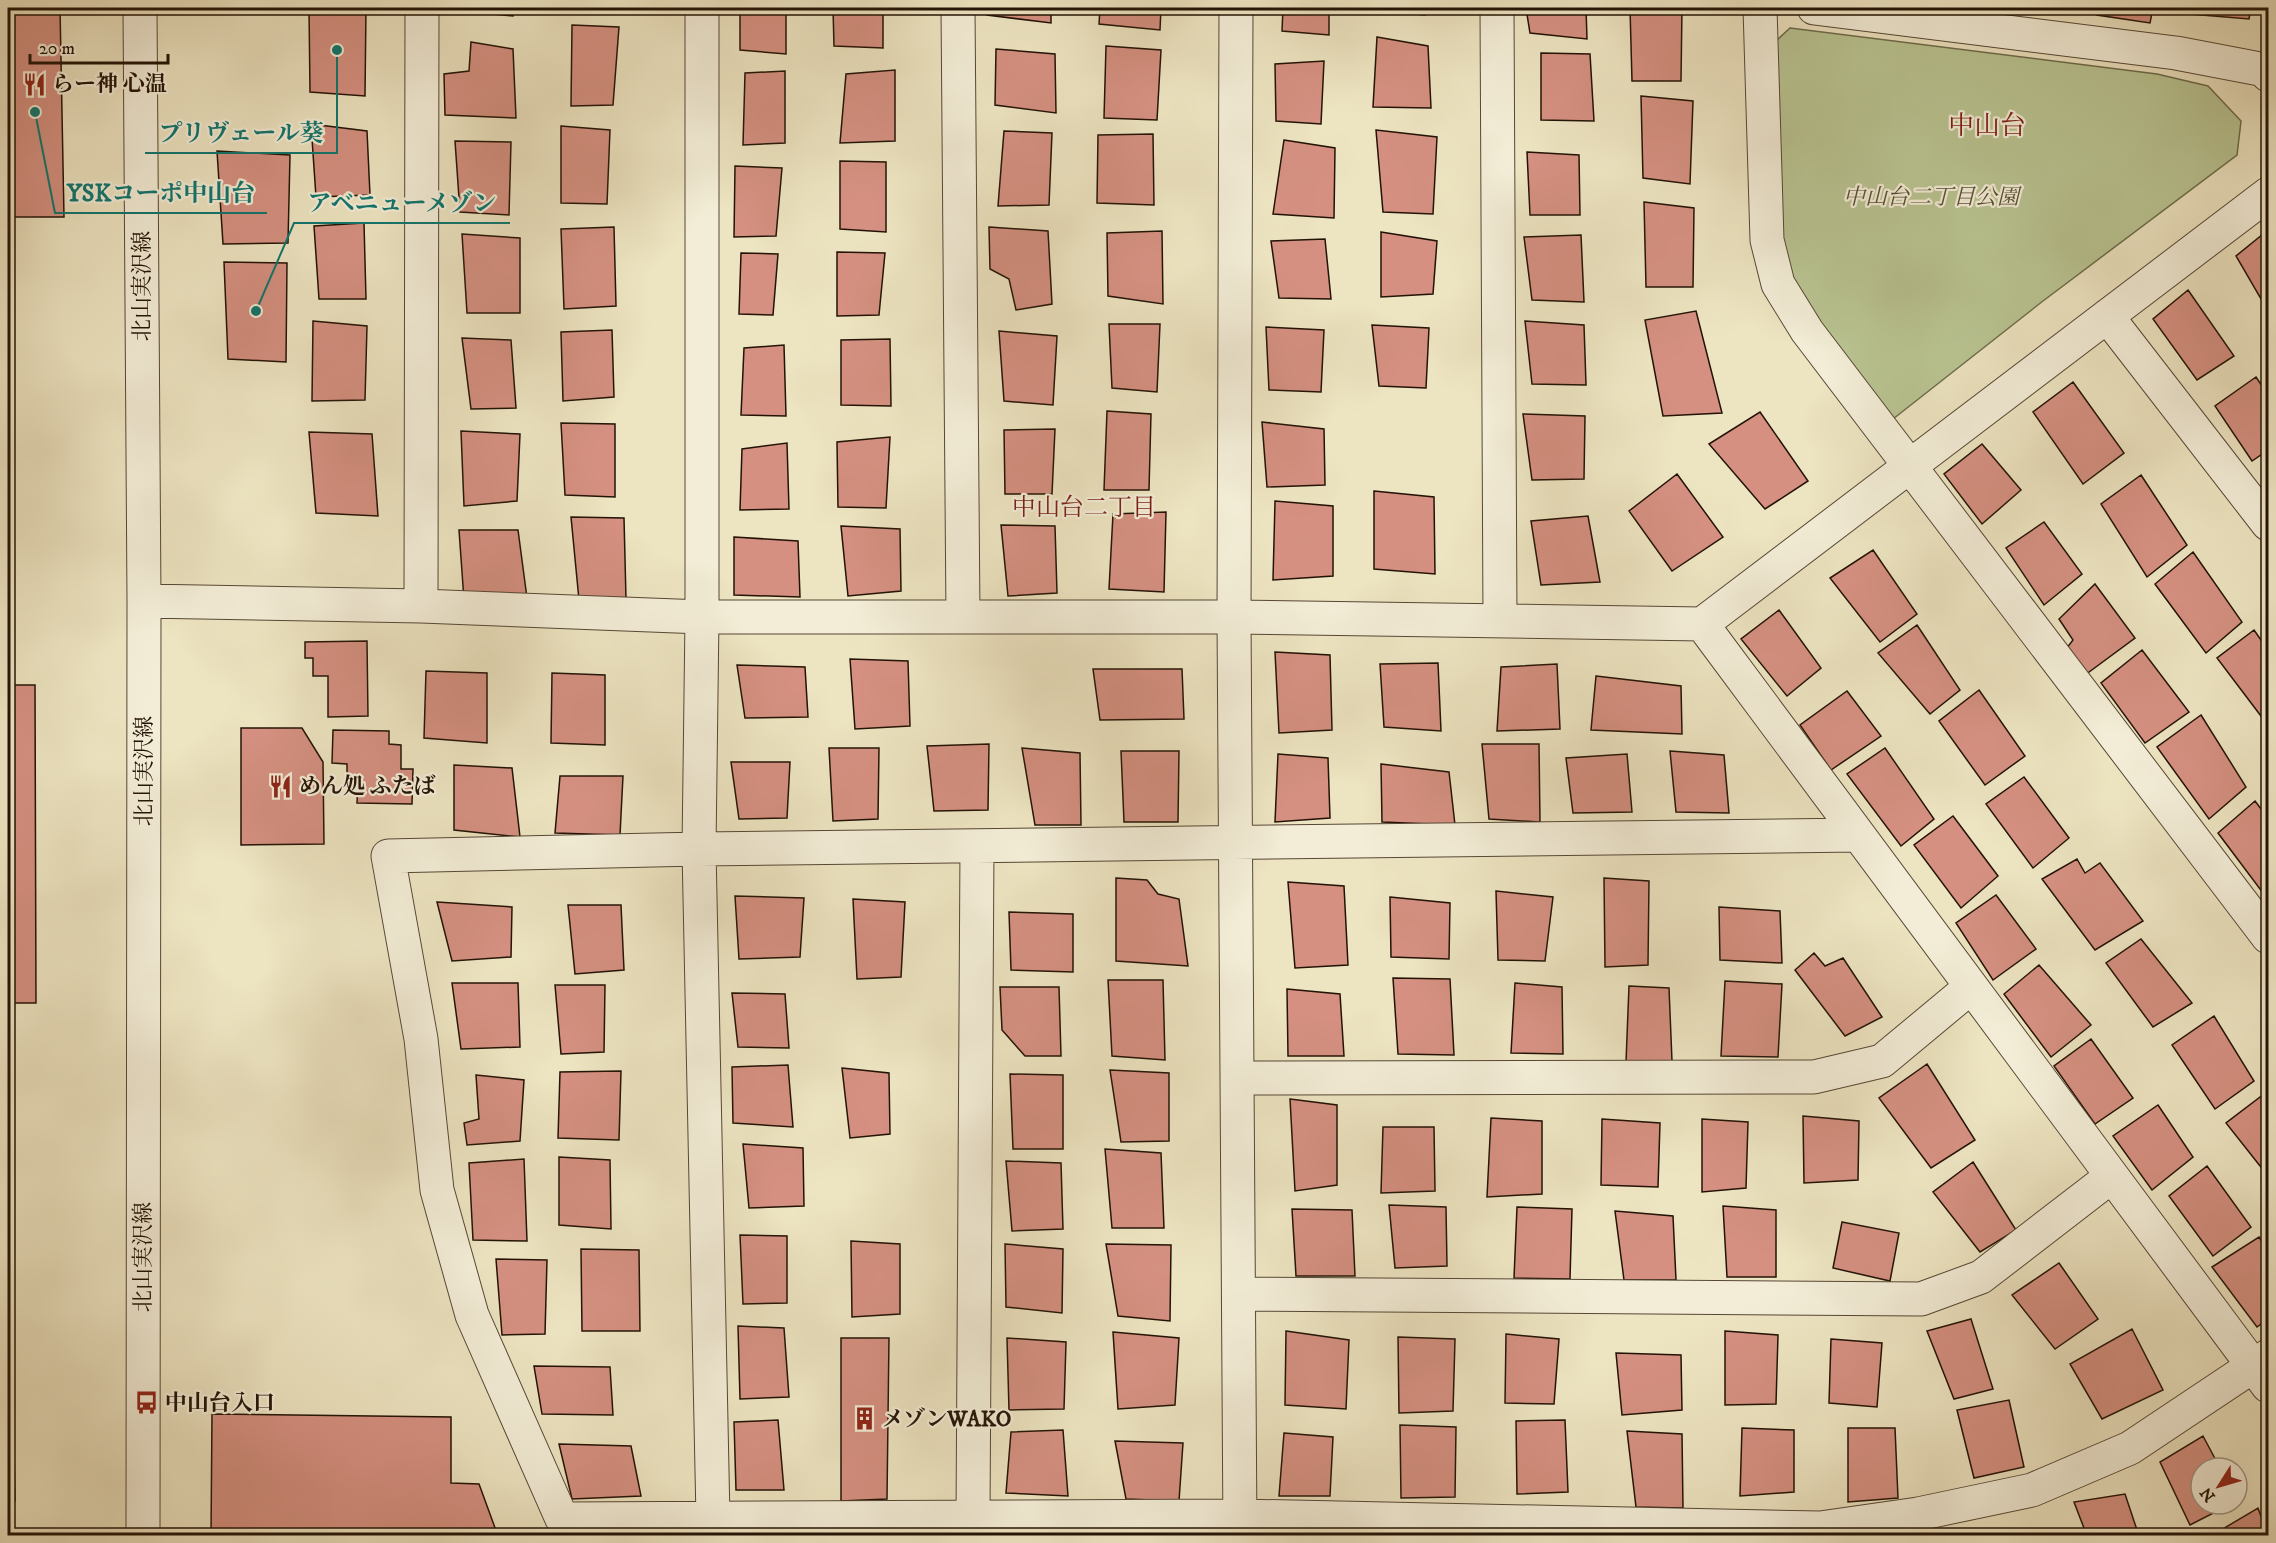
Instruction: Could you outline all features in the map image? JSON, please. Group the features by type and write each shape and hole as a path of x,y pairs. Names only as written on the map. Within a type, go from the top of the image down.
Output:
{"street":[{"name":"北山実沢線","path":"140,8 144,601 143,1536"},
{"path":"421,606 422,8"},
{"path":"702,8 702,616 699,849 713,1518"},
{"path":"958,8 963,617"},
{"path":"1236,8 1234,617 1240,1526"},
{"path":"1497,8 1500,621"},
{"path":"1760,8 1767,240 1779,284 1807,331 2268,937"},
{"path":"1815,8 2176,53 2265,70 2268,75"},
{"path":"144,601 421,606 702,616 1234,617 1702,624 2268,194"},
{"path":"2107,316 2268,524"},
{"path":"1702,624 2112,1176 2264,1370 2130,1448 2032,1490 1918,1514 1820,1528 1240,1526 973,1517 562,1519 472,1315 437,1190 421,1039 388,856 699,849 1858,835"},
{"path":"973,1517 977,846"},
{"path":"1237,1078 1814,1077 1882,1061 1971,987"},
{"path":"1239,1294 1921,1299 1981,1277 2112,1176"}],"green space":[{"name":"中山台二丁目公園","path":"1790,28 2157,74 2208,86 2241,121 2237,155 2043,301 1893,419 1795,290 1779,235 1776,41"}],"building":[{"path":"8,8 60,8 64,217 8,217"},
{"path":"309,8 366,8 365,96 310,92"},
{"path":"455,8 512,8 513,16 455,10"},
{"path":"740,8 786,8 786,54 740,50"},
{"path":"833,8 883,8 883,48 834,46"},
{"path":"987,8 1051,8 1051,23 987,15"},
{"path":"1100,8 1161,8 1160,30 1099,24"},
{"path":"1283,8 1329,8 1329,35 1282,31"},
{"path":"1370,8 1425,8 1425,15 1370,10"},
{"path":"1526,8 1586,8 1587,39 1530,33"},
{"path":"1630,8 1682,8 1681,81 1632,81"},
{"path":"2098,8 2153,8 2150,23 2097,15"},
{"path":"2191,8 2251,8 2249,19 2190,14"},
{"path":"572,25 619,27 613,105 571,106"},
{"path":"1377,37 1428,46 1431,108 1373,107"},
{"path":"471,42 513,49 516,118 445,115 444,74 469,71"},
{"path":"1106,46 1161,50 1157,120 1104,118"},
{"path":"996,49 1055,54 1056,113 995,105"},
{"path":"1541,53 1590,54 1594,121 1541,120"},
{"path":"1324,61 1321,124 1276,121 1275,64"},
{"path":"895,70 895,141 840,143 846,74"},
{"path":"785,71 785,143 743,145 745,73"},
{"path":"1641,96 1693,101 1690,184 1643,178"},
{"path":"311,124 367,131 370,195 316,197"},
{"path":"561,126 610,130 607,204 561,203"},
{"path":"1376,130 1437,137 1433,214 1383,212"},
{"path":"1004,131 1052,133 1049,205 998,206"},
{"path":"1153,134 1154,205 1097,203 1098,135"},
{"path":"1284,140 1335,148 1334,218 1273,214"},
{"path":"455,141 511,142 509,215 460,212"},
{"path":"217,151 290,155 288,243 223,244"},
{"path":"1527,152 1579,155 1580,215 1530,215"},
{"path":"840,161 886,162 886,232 840,229"},
{"path":"735,166 782,168 776,236 734,237"},
{"path":"1644,202 1694,208 1693,287 1646,287"},
{"path":"364,223 366,299 319,299 314,226"},
{"path":"614,227 616,306 564,309 561,229"},
{"path":"989,227 1048,231 1052,304 1016,310 1009,279 990,269"},
{"path":"2268,230 2268,311 2236,256"},
{"path":"1162,231 1163,304 1108,296 1107,233"},
{"path":"1381,232 1437,241 1433,294 1381,297"},
{"path":"462,234 520,238 520,313 467,313"},
{"path":"1581,235 1584,302 1532,300 1524,237"},
{"path":"1325,239 1331,299 1279,298 1271,241"},
{"path":"837,252 885,253 879,315 837,316"},
{"path":"741,253 778,254 773,315 739,314"},
{"path":"224,262 287,263 286,362 228,359"},
{"path":"2188,290 2234,356 2197,380 2153,319"},
{"path":"1696,311 1722,413 1663,416 1645,320"},
{"path":"313,321 367,326 365,400 312,401"},
{"path":"1525,321 1584,325 1586,385 1532,384"},
{"path":"1109,324 1160,324 1157,392 1112,388"},
{"path":"1372,325 1429,328 1426,388 1379,386"},
{"path":"1266,327 1324,330 1321,392 1269,390"},
{"path":"612,330 614,397 563,401 561,332"},
{"path":"999,331 1057,336 1053,405 1004,401"},
{"path":"462,338 511,340 516,408 471,409"},
{"path":"890,339 891,406 841,405 841,340"},
{"path":"784,345 786,416 741,415 744,348"},
{"path":"2256,377 2268,395 2268,450 2252,461 2215,406"},
{"path":"2073,382 2124,453 2083,484 2033,412"},
{"path":"1107,411 1151,414 1149,490 1104,490"},
{"path":"1760,412 1808,481 1765,509 1709,444"},
{"path":"1523,414 1585,416 1584,479 1532,480"},
{"path":"1262,422 1324,429 1325,485 1267,487"},
{"path":"561,423 615,424 615,497 565,495"},
{"path":"1055,429 1052,494 1005,494 1004,430"},
{"path":"461,431 520,434 517,501 464,506"},
{"path":"309,432 372,434 378,516 316,513"},
{"path":"890,437 886,508 838,507 837,442"},
{"path":"787,443 789,509 740,510 742,449"},
{"path":"1982,444 2021,490 1982,524 1944,474"},
{"path":"1677,474 1723,537 1672,571 1629,511"},
{"path":"2141,475 2187,545 2147,577 2101,504"},
{"path":"1374,491 1434,497 1435,574 1374,569"},
{"path":"1275,501 1333,506 1333,576 1273,580"},
{"path":"1166,512 1164,592 1109,589 1113,514"},
{"path":"1588,516 1600,582 1541,585 1531,521"},
{"path":"571,517 624,518 626,599 579,600"},
{"path":"2044,522 2082,574 2044,605 2006,548"},
{"path":"1001,525 1055,526 1057,593 1008,596"},
{"path":"841,526 900,529 901,591 848,596"},
{"path":"459,530 518,530 527,598 464,600"},
{"path":"734,537 798,541 800,597 734,595"},
{"path":"1873,550 1917,614 1880,642 1830,578"},
{"path":"2193,552 2242,622 2206,653 2155,584"},
{"path":"2095,584 2135,638 2085,675 2066,649 2073,640 2059,619"},
{"path":"1779,610 1821,668 1787,696 1741,639"},
{"path":"1917,625 1960,690 1930,714 1878,653"},
{"path":"2254,630 2268,650 2268,716 2264,720 2217,658"},
{"path":"367,641 368,716 328,717 328,676 313,676 313,658 305,658 305,642"},
{"path":"2142,650 2189,712 2145,743 2101,683"},
{"path":"1275,652 1330,655 1332,730 1279,733"},
{"path":"850,659 908,661 910,726 855,729"},
{"path":"1438,663 1441,731 1384,727 1380,664"},
{"path":"1557,664 1560,729 1497,731 1501,667"},
{"path":"737,665 805,667 808,717 745,718"},
{"path":"1093,669 1182,669 1184,719 1100,720"},
{"path":"426,671 487,673 487,743 424,738"},
{"path":"552,673 605,675 605,745 551,743"},
{"path":"1596,676 1681,686 1682,734 1591,730"},
{"path":"8,685 35,685 36,1003 8,1003"},
{"path":"1979,690 2025,756 1985,785 1939,721"},
{"path":"1847,691 1881,736 1831,770 1800,725"},
{"path":"2201,715 2246,787 2209,819 2157,747"},
{"path":"241,728 302,728 323,762 324,844 241,845"},
{"path":"333,730 389,731 389,744 401,745 401,769 413,769 412,804 357,803 358,783 347,783 347,764 332,763"},
{"path":"989,744 988,810 934,811 927,746"},
{"path":"1482,744 1539,744 1540,822 1489,819"},
{"path":"829,748 879,748 878,819 833,821"},
{"path":"1022,748 1080,753 1081,825 1035,825"},
{"path":"1885,748 1934,819 1901,846 1847,774"},
{"path":"1121,751 1179,751 1178,822 1124,822"},
{"path":"1670,751 1724,755 1729,813 1676,812"},
{"path":"1278,754 1328,758 1330,818 1275,822"},
{"path":"1627,754 1632,812 1573,813 1566,758"},
{"path":"731,762 790,762 787,818 739,819"},
{"path":"1381,764 1449,772 1455,825 1382,822"},
{"path":"454,765 512,768 520,837 454,830"},
{"path":"560,776 623,776 620,835 555,833"},
{"path":"2024,777 2069,838 2033,868 1986,804"},
{"path":"2255,801 2268,818 2268,889 2263,893 2218,833"},
{"path":"1953,816 1998,876 1961,908 1914,845"},
{"path":"2077,859 2085,873 2100,863 2143,921 2095,950 2042,879"},
{"path":"1116,878 1147,880 1158,894 1179,899 1188,966 1116,961"},
{"path":"1604,878 1649,881 1648,965 1605,967"},
{"path":"1288,882 1344,886 1348,965 1295,968"},
{"path":"1496,891 1553,897 1545,961 1498,960"},
{"path":"1996,895 2036,949 1993,980 1956,923"},
{"path":"735,896 804,898 800,957 739,959"},
{"path":"1390,897 1450,903 1449,959 1391,957"},
{"path":"853,899 905,902 901,977 857,979"},
{"path":"437,902 512,907 511,957 452,961"},
{"path":"568,905 621,905 624,970 575,974"},
{"path":"1719,907 1780,911 1782,963 1720,960"},
{"path":"1009,912 1073,914 1073,972 1011,970"},
{"path":"2141,939 2192,1003 2153,1027 2106,963"},
{"path":"1814,953 1825,966 1843,958 1882,1017 1845,1036 1795,970"},
{"path":"2039,965 2091,1025 2051,1057 2004,994"},
{"path":"1393,978 1450,979 1454,1055 1398,1054"},
{"path":"1108,980 1163,980 1165,1060 1112,1056"},
{"path":"1725,981 1782,984 1778,1057 1721,1056"},
{"path":"452,983 518,983 520,1047 461,1049"},
{"path":"1515,983 1562,987 1563,1054 1511,1053"},
{"path":"555,985 605,985 604,1052 561,1054"},
{"path":"1629,986 1669,988 1672,1061 1626,1062"},
{"path":"1000,987 1059,987 1061,1056 1025,1056 1002,1030"},
{"path":"1287,989 1340,994 1344,1056 1288,1056"},
{"path":"732,993 785,994 789,1048 738,1047"},
{"path":"2214,1016 2254,1081 2215,1109 2172,1045"},
{"path":"2091,1039 2133,1098 2095,1124 2054,1066"},
{"path":"1927,1064 1975,1140 1931,1168 1879,1098"},
{"path":"788,1065 793,1127 733,1123 732,1067"},
{"path":"842,1068 889,1073 890,1134 850,1138"},
{"path":"1110,1070 1169,1073 1169,1141 1121,1142"},
{"path":"621,1071 619,1140 558,1138 560,1072"},
{"path":"1010,1074 1063,1075 1063,1149 1013,1149"},
{"path":"476,1075 524,1080 520,1141 467,1145 464,1123 479,1119"},
{"path":"2268,1091 2268,1176 2226,1123"},
{"path":"1290,1099 1337,1105 1337,1185 1295,1191"},
{"path":"2158,1105 2193,1157 2152,1190 2113,1136"},
{"path":"1803,1116 1859,1121 1858,1180 1804,1183"},
{"path":"1491,1118 1542,1121 1542,1194 1487,1197"},
{"path":"1602,1119 1660,1123 1658,1187 1601,1185"},
{"path":"1702,1119 1748,1122 1746,1188 1702,1192"},
{"path":"1383,1127 1434,1127 1435,1191 1381,1193"},
{"path":"743,1144 803,1148 804,1206 749,1208"},
{"path":"1105,1149 1161,1153 1164,1228 1112,1228"},
{"path":"559,1157 610,1160 611,1229 559,1225"},
{"path":"524,1159 527,1241 473,1240 469,1163"},
{"path":"1006,1161 1061,1163 1063,1229 1012,1231"},
{"path":"1973,1162 2016,1230 1980,1252 1933,1192"},
{"path":"2207,1166 2251,1227 2213,1256 2169,1196"},
{"path":"1389,1205 1446,1207 1447,1266 1395,1268"},
{"path":"1723,1206 1776,1210 1776,1277 1727,1277"},
{"path":"1517,1207 1572,1209 1570,1279 1514,1278"},
{"path":"1292,1209 1352,1210 1355,1276 1296,1276"},
{"path":"1615,1211 1673,1216 1676,1280 1624,1280"},
{"path":"1842,1222 1899,1233 1890,1281 1833,1268"},
{"path":"740,1235 787,1236 787,1303 743,1304"},
{"path":"2259,1237 2268,1251 2268,1319 2257,1327 2212,1267"},
{"path":"851,1241 900,1244 900,1314 852,1317"},
{"path":"1005,1244 1063,1249 1062,1313 1006,1307"},
{"path":"1106,1244 1171,1245 1170,1321 1118,1316"},
{"path":"581,1249 639,1250 640,1331 582,1331"},
{"path":"496,1259 547,1260 545,1334 502,1335"},
{"path":"2059,1263 2098,1319 2055,1349 2012,1295"},
{"path":"1971,1319 1993,1389 1954,1399 1927,1331"},
{"path":"738,1326 784,1328 789,1397 740,1399"},
{"path":"2132,1329 2163,1390 2102,1419 2070,1364"},
{"path":"1286,1331 1349,1340 1346,1409 1285,1405"},
{"path":"1725,1331 1778,1335 1776,1404 1725,1405"},
{"path":"1113,1332 1179,1338 1175,1405 1118,1409"},
{"path":"1506,1334 1559,1339 1554,1404 1505,1403"},
{"path":"1398,1337 1455,1339 1453,1411 1399,1413"},
{"name":"メゾンWAKO","path":"841,1338 889,1338 887,1499 841,1501"},
{"path":"1007,1338 1066,1342 1064,1409 1009,1410"},
{"path":"1831,1339 1882,1343 1877,1407 1829,1403"},
{"path":"1616,1353 1681,1355 1682,1410 1622,1415"},
{"path":"534,1366 610,1367 613,1415 542,1414"},
{"path":"2009,1400 2024,1467 1974,1478 1957,1410"},
{"path":"212,1414 451,1417 451,1483 479,1484 498,1536 211,1536"},
{"path":"778,1420 784,1490 736,1490 734,1422"},
{"path":"1565,1420 1568,1492 1517,1494 1516,1421"},
{"path":"1400,1425 1456,1427 1455,1497 1401,1498"},
{"path":"1742,1428 1794,1430 1794,1492 1740,1496"},
{"path":"1848,1428 1895,1428 1898,1498 1848,1502"},
{"path":"1063,1430 1068,1496 1006,1493 1011,1432"},
{"path":"1627,1431 1682,1434 1683,1508 1636,1507"},
{"path":"1284,1433 1333,1437 1330,1496 1279,1496"},
{"path":"2203,1436 2214,1456 2189,1456 2189,1516 2208,1516 2190,1525 2160,1462"},
{"path":"1115,1441 1183,1443 1179,1501 1126,1499"},
{"path":"559,1444 631,1446 641,1496 572,1499"},
{"path":"8,1451 14,1451 15,1501 8,1501"},
{"path":"2125,1494 2139,1536 2087,1536 2074,1502"},
{"path":"2258,1508 2268,1536 2211,1536 2245,1516 2249,1516 2249,1513"},
{"path":"2034,1532 2035,1536 2005,1536"}],"place":[{"name":"プリヴェール葵","path":"337,50"},
{"name":"らー神 心温","path":"34,84"},
{"name":"YSKコーポ中山台","path":"35,112"},
{"name":"アベニューメゾン","path":"256,311"},
{"name":"めん処 ふたば","path":"281,786"},
{"name":"中山台入口","path":"147,1403"},
{"name":"メゾンWAKO","path":"864,1419"}],"district":[{"name":"中山台","path":"1987,126"},
{"name":"中山台二丁目","path":"1084,508"}]}
